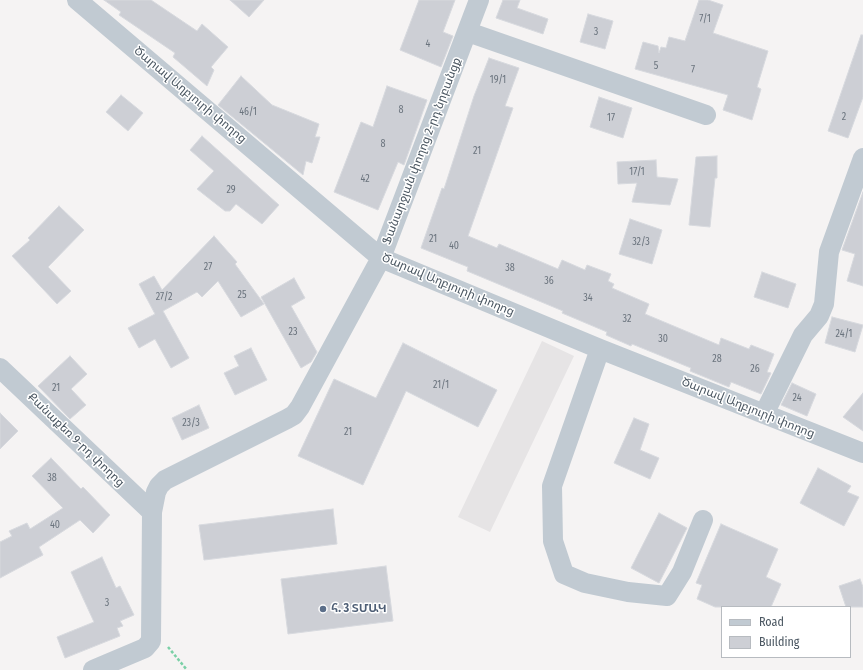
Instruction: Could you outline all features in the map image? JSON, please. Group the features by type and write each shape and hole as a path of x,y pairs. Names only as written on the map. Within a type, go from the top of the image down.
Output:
{"street":[{"name":"Ծարավ Աղբյուրի փողոց","path":"77,0 381,258 600,349 863,453"},
{"name":"Ֆանարջյան փողոց 2-րդ նրբանցք","path":"152,631 152,512 156,492 165,480 294,414 300,407 381,258 479,0"},
{"path":"468,32 706,115"},
{"path":"764,414 803,335 819,316 824,304 829,252 863,158"},
{"path":"600,349 552,486 553,541 564,574 585,584 628,592 667,596 682,572 703,520"},
{"name":"Քանաքեռ 9-րդ փողոց","path":"0,368 152,512"},
{"path":"93,670 145,648 151,641 152,631"}],"path":[{"path":"152,631 172,651 187,670"}],"shaded area":[{"path":"542,341 574,356 490,532 458,517"}],"building":[{"path":"104,0 151,0 197,31 202,24 228,47 211,67 214,70 207,86 173,57 175,53 119,15 121,12"},
{"path":"230,0 264,0 249,17"},
{"path":"419,0 455,0 443,32 453,36 441,67 400,50"},
{"path":"503,0 520,0 517,8 548,19 543,34 496,18"},
{"path":"699,0 708,0 723,5 713,33 768,51 757,87 761,89 752,120 723,110 728,95 635,69 643,42 658,46 659,53 661,47 666,48 669,37 685,41"},
{"path":"588,14 613,21 605,49 580,42"},
{"path":"861,35 863,35 863,97 848,138 828,131"},
{"path":"489,58 519,68 505,106 513,108 468,236 497,248 499,244 558,269 562,260 585,270 587,265 611,274 608,281 614,284 612,288 649,304 645,314 719,345 721,338 749,349 751,345 774,354 767,372 771,373 761,394 731,382 729,387 690,371 691,368 632,344 631,346 606,335 607,332 562,313 563,311 467,271 468,267 421,248 442,188 444,189 474,96"},
{"path":"241,76 272,105 319,124 315,137 320,137 312,163 306,161 303,175 218,105"},
{"path":"387,86 427,100 404,165 398,162 378,210 334,192 361,122 373,127"},
{"path":"121,95 143,113 128,131 106,112"},
{"path":"599,97 632,108 623,138 590,127"},
{"path":"202,136 279,205 262,224 236,204 230,211 225,211 197,189 214,171 190,150"},
{"path":"717,156 717,178 715,178 710,227 689,225 696,157"},
{"path":"656,160 657,177 678,179 670,205 632,202 637,183 618,184 617,162"},
{"path":"863,192 863,286 847,281 855,254 842,250"},
{"path":"59,206 84,230 48,267 71,291 57,304 12,256 30,240 28,238"},
{"path":"630,219 662,230 652,264 619,254"},
{"path":"214,236 237,262 235,264 264,304 241,317 218,281 202,297 197,292 163,311 189,358 171,368 155,339 139,348 128,328 155,314 139,284 154,276 162,290"},
{"path":"762,272 796,284 788,308 754,297"},
{"path":"294,278 305,298 291,306 317,352 311,362 301,368 261,297"},
{"path":"832,317 863,325 855,352 825,343"},
{"path":"403,343 497,390 478,427 406,391 363,485 298,456 334,379 376,398"},
{"path":"251,348 267,380 235,395 224,373 239,366 234,356"},
{"path":"70,356 87,374 71,389 86,405 70,419 38,386"},
{"path":"792,383 816,394 807,416 781,405"},
{"path":"863,393 863,431 843,417"},
{"path":"199,405 209,428 182,440 172,418"},
{"path":"0,413 18,431 0,449"},
{"path":"634,418 649,424 640,450 659,458 650,479 614,463"},
{"path":"51,458 81,489 83,487 110,515 93,533 80,520 39,547 43,555 0,578 0,542 12,536 9,531 27,523 30,529 63,508 32,476"},
{"path":"818,468 851,486 847,492 859,497 844,526 800,503"},
{"path":"333,509 337,544 204,560 199,525"},
{"path":"659,513 687,528 659,583 631,568"},
{"path":"721,524 778,549 766,577 781,584 771,606 715,607 697,599 702,585 696,583"},
{"path":"102,557 116,588 120,586 134,615 120,621 123,626 117,628 120,636 65,658 57,637 94,622 71,572"},
{"path":"386,566 393,621 288,634 281,579"},
{"path":"860,579 863,587 863,607 846,606 839,586"}],"place":[{"name":"հ. 3 ՏՄԱԿ","path":"323,609"}]}
